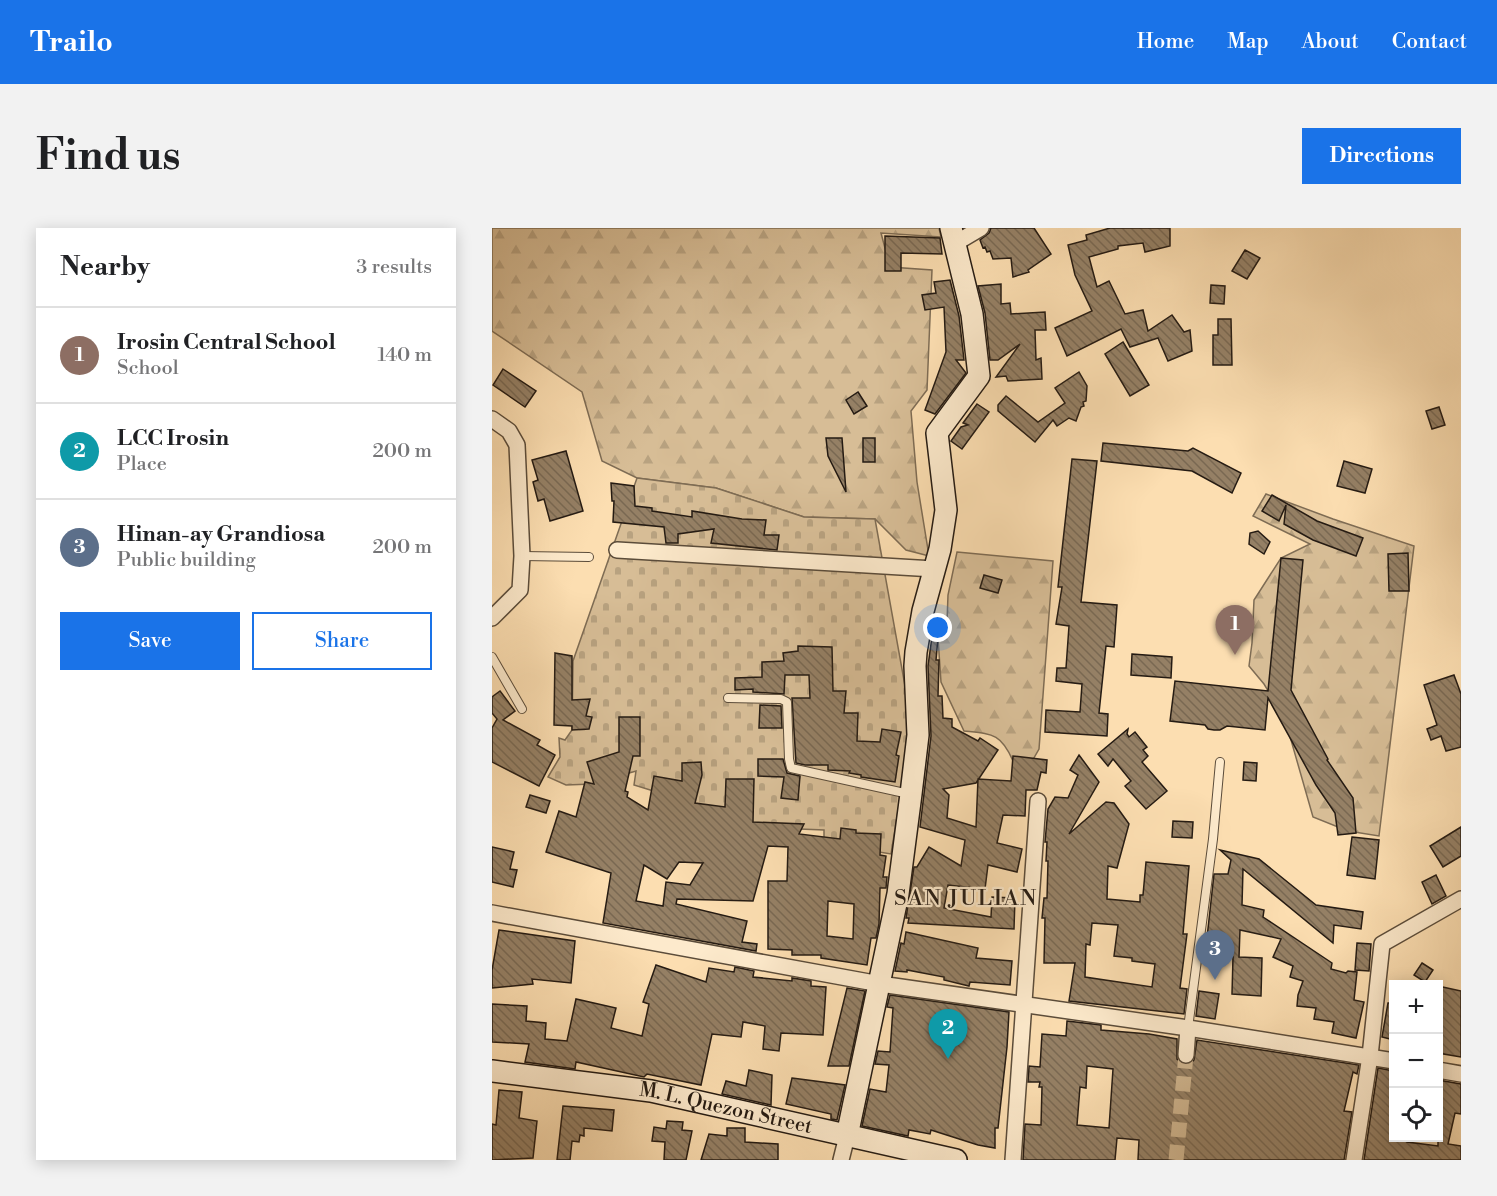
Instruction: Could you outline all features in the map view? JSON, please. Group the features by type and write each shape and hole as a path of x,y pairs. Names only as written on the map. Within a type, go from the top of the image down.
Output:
{"street":[{"path":"841,1160 880,984 897,894 911,794 918,735 915,666 923,611 946,510 937,433 979,376 972,314 953,236 981,228"},
{"path":"492,419 509,431 517,445 522,556 520,590 492,618"},
{"path":"617,550 934,569"},
{"path":"1012,1160 1038,801"},
{"path":"1354,1160 1370,1056 1382,944 1461,899"},
{"path":"492,913 880,984 1188,1028 1389,1060"},
{"path":"1186,1055 1188,1028"},
{"name":"M. L. Quezon Street","path":"492,1071 651,1091 956,1160"},
{"path":"1443,1071 1461,1074"}],"lane":[{"path":"522,556 589,557"},
{"path":"492,657 522,709"},
{"path":"728,698 781,699 787,702 791,768 911,794"},
{"path":"1188,1028 1213,839 1220,762"}],"green space":[{"path":"492,228 939,228 941,237 881,233 890,267 932,270 927,390 911,411 917,482 929,556 906,550 875,519 804,517 716,488 637,478 602,461 582,392 492,331"},
{"path":"637,478 716,488 804,517 875,519 909,708 909,743 891,854 824,843 824,830 723,826 702,806 634,785 636,771 592,784 566,785 548,777 560,757 559,738 565,740 572,730 573,661"},
{"path":"1266,494 1414,546 1379,836 1348,831 1313,817 1285,719 1264,684 1249,666 1254,600 1281,558 1310,544 1253,516"},
{"path":"957,552 1053,561 1039,749 1031,763 1013,761 1000,740 989,734 964,731 941,682 938,638 947,622 948,595"}],"building":[{"path":"991,228 1034,228 1051,254 1028,270 1029,272 1013,277 1011,258 993,259 990,251 987,252 985,247 983,248 980,240 989,233"},
{"path":"1110,228 1170,228 1170,246 1145,252 1143,243 1118,246 1118,249 1089,257 1097,287 1109,281 1125,314 1143,310 1148,331 1172,315 1184,332 1190,330 1192,351 1168,361 1158,338 1130,347 1121,329 1067,356 1055,328 1092,311 1075,275 1068,245 1087,240 1086,235"},
{"path":"885,236 940,238 942,254 901,253 901,271 885,271"},
{"path":"1245,250 1260,258 1247,279 1232,271"},
{"path":"950,280 959,316 964,360 956,360 966,373 935,414 925,410 946,352 944,307 925,310 922,295 936,293 934,282"},
{"path":"1001,284 1001,304 1010,303 1011,314 1045,312 1046,330 1035,330 1036,360 1041,358 1042,379 1008,381 1006,376 996,377 1020,344 998,360 990,360 985,313 978,286"},
{"path":"1211,285 1225,286 1224,304 1210,303"},
{"path":"1218,319 1231,319 1232,365 1213,365 1213,335 1218,335"},
{"path":"1123,342 1149,385 1130,396 1105,354"},
{"path":"503,369 536,391 525,407 493,385"},
{"path":"1079,372 1087,386 1086,401 1083,402 1084,406 1081,407 1076,421 1069,418 1057,426 1053,420 1035,442 998,411 998,405 1006,396 1038,422 1065,403 1055,388"},
{"path":"858,392 867,406 854,414 846,400"},
{"path":"977,404 989,412 962,449 951,441 961,427 968,425 963,423"},
{"path":"1439,407 1445,425 1432,429 1426,411"},
{"path":"826,438 842,438 846,492 828,456"},
{"path":"863,438 875,438 875,462 863,462"},
{"path":"1103,443 1188,451 1193,448 1241,473 1232,493 1192,471 1101,461"},
{"path":"566,451 583,511 550,521 544,499 538,501 533,482 538,480 532,460"},
{"path":"1072,459 1097,461 1081,602 1117,605 1114,647 1106,646 1099,713 1108,714 1107,736 1045,732 1046,710 1080,712 1082,684 1056,681 1057,668 1066,668 1069,626 1056,624 1062,587 1058,587"},
{"path":"1344,461 1372,469 1365,493 1337,486"},
{"path":"611,483 634,486 635,506 652,508 652,511 692,517 692,511 742,519 766,520 764,535 779,535 777,550 711,543 714,529 678,534 678,543 666,543 664,527 613,522 614,501 612,501"},
{"path":"1272,495 1317,521 1363,538 1356,556 1313,540 1284,524 1286,505 1279,521 1262,511"},
{"path":"1258,531 1270,542 1264,554 1249,544 1250,533"},
{"path":"1408,553 1409,591 1389,591 1388,554"},
{"path":"1281,558 1303,560 1291,690 1327,760 1353,798 1356,833 1338,835 1335,813 1316,785 1268,698 1265,730 1227,726 1214,730 1208,729 1205,725 1170,721 1175,681 1268,691"},
{"path":"984,575 1002,580 998,593 980,588"},
{"path":"935,615 940,616 936,660 939,660 938,696 942,696 943,718 952,719 952,727 978,741 980,738 998,750 979,779 1011,781 1013,756 1047,760 1046,773 1041,772 1037,790 1026,790 1025,816 1003,815 997,843 1022,849 1017,872 988,865 985,889 948,885 944,908 991,917 992,897 1015,898 1014,929 908,923 909,918 906,918 914,867 917,867 929,847 961,866 965,840 920,827 931,736 928,666","holes":["978,780 976,827 947,818 949,795 943,789 976,783"]},
{"path":"798,646 832,647 833,691 846,691 844,713 858,713 857,741 880,742 882,729 901,732 896,755 899,756 895,782 861,777 861,775 849,773 850,771 828,770 828,765 796,763 792,698 810,698 809,675 785,675 784,694 753,692 753,689 735,690 735,678 762,677 762,662 784,661 783,653 798,651"},
{"path":"555,653 572,656 572,700 590,699 586,716 592,717 589,729 572,730 572,726 554,725"},
{"path":"1132,654 1172,657 1171,678 1131,675"},
{"path":"1454,675 1461,694 1461,747 1446,751 1441,736 1431,740 1427,729 1437,725 1424,685"},
{"path":"500,691 515,711 503,720 540,740 537,745 555,755 539,786 492,762 492,728 497,719 492,713 492,697"},
{"path":"760,705 781,706 782,728 759,728"},
{"path":"619,717 640,717 640,756 633,756 625,791 628,792 627,797 648,810 654,776 682,781 682,763 701,762 702,775 695,803 725,807 726,779 754,779 753,822 804,824 799,834 840,839 841,828 856,830 856,833 881,834 880,855 886,856 883,877 887,877 886,888 880,888 879,924 876,938 871,938 867,965 821,958 821,955 792,955 792,950 768,949 768,881 787,881 788,847 768,846 753,901 677,899 676,904 747,921 742,942 757,944 756,951 603,923 611,873 546,852 559,811 576,817 585,782 594,784 587,762 619,752","holes":["679,862 703,863 690,885 666,882 663,906 636,901 644,865 667,879","828,901 854,904 853,939 827,936"]},
{"path":"1128,729 1129,737 1135,732 1147,747 1143,750 1148,756 1142,762 1167,791 1146,809 1125,786 1131,781 1113,759 1108,766 1098,754"},
{"path":"1079,755 1099,782 1069,834 1106,802 1114,803 1129,824 1117,868 1108,866 1107,899 1140,902 1140,895 1143,895 1146,862 1189,866 1183,934 1187,934 1180,988 1187,989 1184,1014 1069,1001 1075,963 1044,963 1045,918 1042,918 1044,898 1047,898 1048,861 1046,861 1047,842 1045,842 1048,809 1055,797 1068,798 1078,775 1070,770","holes":["1092,923 1118,925 1114,956 1155,964 1152,987 1085,977 1086,944 1090,945"]},
{"path":"758,759 783,759 787,773 800,776 798,800 781,798 784,777 758,776"},
{"path":"1244,762 1257,763 1256,781 1243,780"},
{"path":"530,795 550,801 546,813 526,807"},
{"path":"1173,821 1193,822 1192,838 1172,837"},
{"path":"1461,827 1461,856 1443,867 1430,846"},
{"path":"1352,837 1379,840 1375,879 1347,875"},
{"path":"492,847 514,852 510,869 517,870 513,887 492,882"},
{"path":"1220,850 1259,859 1316,905 1363,912 1361,929 1334,925 1333,943 1243,869 1242,905 1264,910 1263,917 1332,963 1331,969 1346,973 1348,971 1357,972 1354,1000 1364,1002 1356,1038 1332,1033 1334,1022 1314,1019 1316,1008 1297,1006 1303,981 1290,977 1293,966 1273,957 1281,939 1240,930 1239,957 1262,958 1261,996 1232,994 1233,957 1205,956 1214,874 1228,874 1231,860"},
{"path":"1436,875 1446,896 1432,904 1422,882"},
{"path":"499,930 575,941 571,983 532,979 533,984 492,988 492,970"},
{"path":"906,932 978,948 976,958 1012,961 1010,985 970,982 969,986 944,980 944,977 907,970 907,972 895,971 901,943 904,944"},
{"path":"1357,943 1371,944 1369,971 1355,970"},
{"path":"1422,963 1433,970 1426,980 1414,975"},
{"path":"656,965 706,982 709,968 734,972 735,967 754,971 753,977 792,981 792,978 811,981 811,986 826,987 823,1035 781,1033 779,1051 763,1049 765,1026 743,1022 741,1037 712,1034 701,1085 647,1074 644,1077 576,1062 575,1069 525,1062 529,1044 492,1042 492,1004 527,1006 526,1021 546,1023 545,1039 567,1041 576,999 616,1008 611,1028 642,1036 649,1004 643,1002"},
{"path":"1443,987 1461,991 1461,1057 1443,1054"},
{"path":"847,988 865,991 849,1066 828,1066"},
{"path":"1199,991 1219,994 1215,1019 1196,1016"},
{"path":"890,995 1009,1012 998,1128 995,1128 995,1148 931,1130 930,1134 909,1130 908,1136 862,1126 870,1089 886,1092 889,1065 875,1064 878,1051 890,1052 893,1008 887,1007"},
{"path":"1388,1003 1389,1003 1389,1039 1382,1037"},
{"path":"1067,1021 1101,1025 1101,1030 1177,1039 1177,1059 1185,1065 1194,1060 1197,1040 1359,1065 1357,1074 1353,1072 1344,1111 1352,1112 1344,1160 1138,1160 1139,1140 1117,1138 1115,1160 1023,1160 1025,1124 1041,1125 1042,1087 1039,1087 1040,1082 1028,1082 1029,1066 1040,1067 1042,1034 1066,1036","holes":["1087,1066 1113,1069 1109,1128 1077,1125 1080,1087 1086,1088"]},
{"path":"1378,1068 1389,1070 1389,1142 1438,1146 1438,1142 1443,1142 1443,1081 1461,1084 1461,1114 1455,1113 1448,1144 1461,1146 1461,1160 1364,1160"},
{"path":"749,1070 772,1075 771,1105 722,1094 726,1081 746,1086"},
{"path":"792,1078 845,1085 837,1120 831,1119 831,1114 786,1104"},
{"path":"499,1090 522,1092 519,1118 537,1121 533,1158 492,1160 492,1124 496,1125"},
{"path":"563,1106 614,1110 612,1131 584,1128 584,1136 580,1135 579,1142 572,1141 570,1160 557,1160"},
{"path":"667,1121 683,1122 682,1130 692,1131 686,1160 664,1160 665,1142 652,1141 654,1127 666,1129"},
{"path":"727,1128 745,1128 745,1142 778,1144 778,1160 701,1160 709,1134 727,1136"}],"tunnel":[{"path":"1176,1160 1186,1055"}],"place":[{"name":"Irosin Central School","path":"1235,655"},
{"name":"Hinan-ay Grandiosa","path":"1215,980"},
{"name":"LCC Irosin","path":"948,1059"}],"district":[{"name":"SAN JULIAN","path":"966,898"}]}
